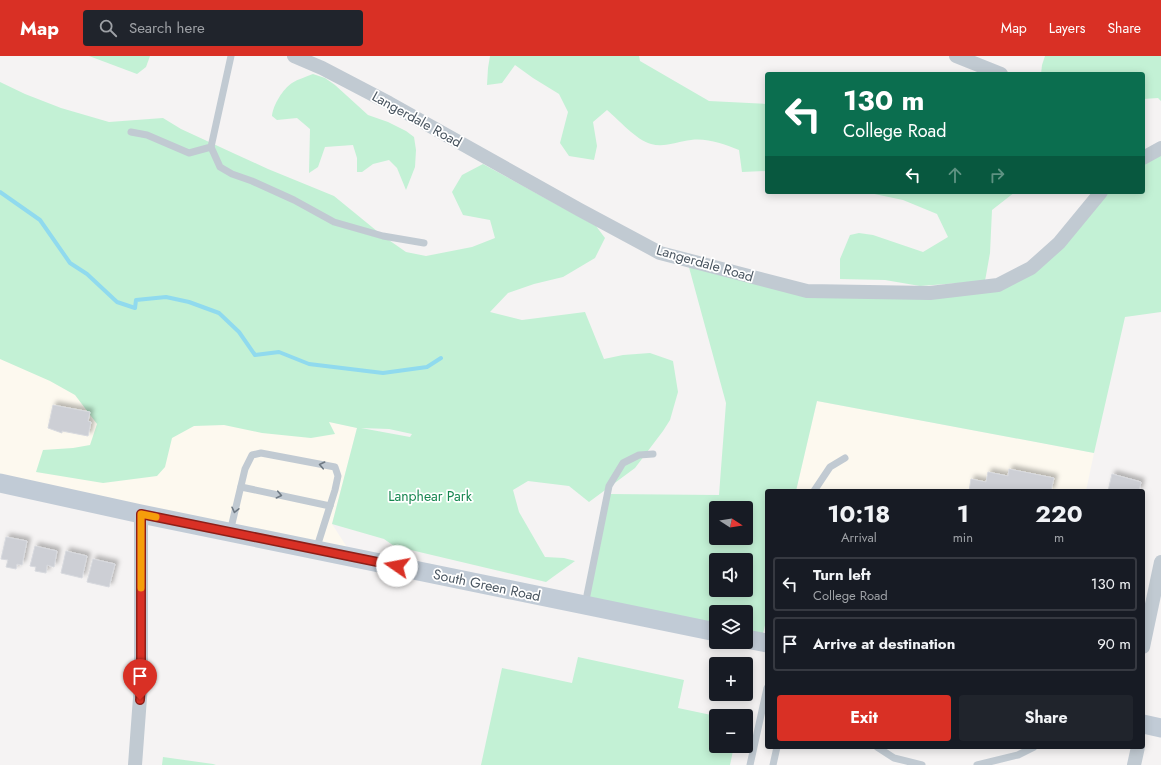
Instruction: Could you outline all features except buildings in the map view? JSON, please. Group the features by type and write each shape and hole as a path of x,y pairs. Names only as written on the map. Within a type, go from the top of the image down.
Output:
{"main road":[{"name":"South Green Road","path":"0,483 141,514 709,631"},
{"path":"753,640 765,643"},
{"path":"1145,724 1161,728"}],"street":[{"name":"Langerdale Road","path":"294,56 322,68 389,103 660,253 807,291 930,293 998,285 1031,268 1048,253 1059,243 1099,194"},
{"path":"956,56 996,72"},
{"path":"1145,157 1161,148"},
{"path":"136,765 141,684 141,514"},
{"path":"1145,638 1161,562"},
{"path":"1134,765 1138,749"}],"lane":[{"path":"231,56 211,148 220,167 232,174 252,181 294,200 334,222 383,236 424,243"},
{"path":"131,132 147,135 189,153 211,148"},
{"path":"230,532 245,469 252,455 261,453 322,464 335,467 338,476 316,550"},
{"path":"585,606 609,486 623,463 639,455 653,454"},
{"path":"815,489 830,467 845,458"},
{"path":"241,487 330,506"},
{"path":"750,765 765,697"},
{"path":"773,765 777,749"},
{"path":"880,749 894,758 922,765"},
{"path":"977,765 1018,755 1030,749"}],"shaded area":[{"path":"0,348 357,428 332,524 354,558 0,483"},
{"path":"817,401 1094,453 1086,489 796,489"}],"green space":[{"path":"89,56 150,56 146,67 137,74"},
{"path":"490,56 639,56 640,61 709,101 765,104 765,171 742,172 739,150 715,142 697,140 666,145 656,145 645,142 607,110 593,122 597,146 594,160 569,156 560,143 568,112 559,94 515,65 502,83 487,85"},
{"path":"1045,56 1161,56 1161,101 1158,98 1145,99 1145,72 1041,72"},
{"path":"313,74 325,78 335,85 368,115 388,122 414,137 416,150 415,167 406,190 397,168 389,160 373,164 362,172 357,172 357,158 353,145 325,147 318,167 309,173 310,129 297,118 277,120 272,116 276,102 285,89 299,79"},
{"name":"Lanphear Park","path":"0,82 25,94 61,108 109,122 163,118 181,129 268,169 334,196 383,236 406,252 426,256 472,247 495,238 490,220 463,215 452,192 462,175 483,164 596,226 605,238 595,258 563,277 534,284 508,293 490,312 522,320 585,312 604,359 623,355 650,353 673,361 678,392 670,420 635,468 589,502 569,486 528,481 513,490 519,512 545,557 564,558 575,561 546,582 394,546 384,539 332,524 357,428 329,422 335,434 311,438 262,433 224,425 194,426 172,438 165,467 157,476 103,483 36,472 43,450 90,445 97,424 75,395 50,381 0,359","holes":["361,428 389,429 412,434 410,437"]},
{"path":"1161,148 1161,312 1125,317 1094,453 817,401 796,489 765,489 765,625 761,642 753,640 753,605 709,605 709,631 585,606 608,494 719,495 726,403 687,260 807,291 998,285 1031,268 1099,194 1145,194 1145,157"},
{"path":"874,194 1012,194 992,210 990,253 985,281 920,286 885,280 840,279 840,259 850,235 859,233 873,235 923,252 948,237 937,214 903,200"},
{"path":"578,657 684,680 678,708 709,715 709,753 733,753 730,765 481,765 502,668 572,683"},
{"path":"163,757 213,764 216,765 162,765"}],"waterway":[{"path":"0,192 40,220 70,263 87,274 117,302 135,308 136,300 166,297 189,302 219,313 239,332 255,355 279,352 309,364 383,373 427,367 441,358"}],"slow traffic":[{"path":"141,588 141,514 156,517"}],"route":[{"path":"140,700 141,514 397,566"}]}
